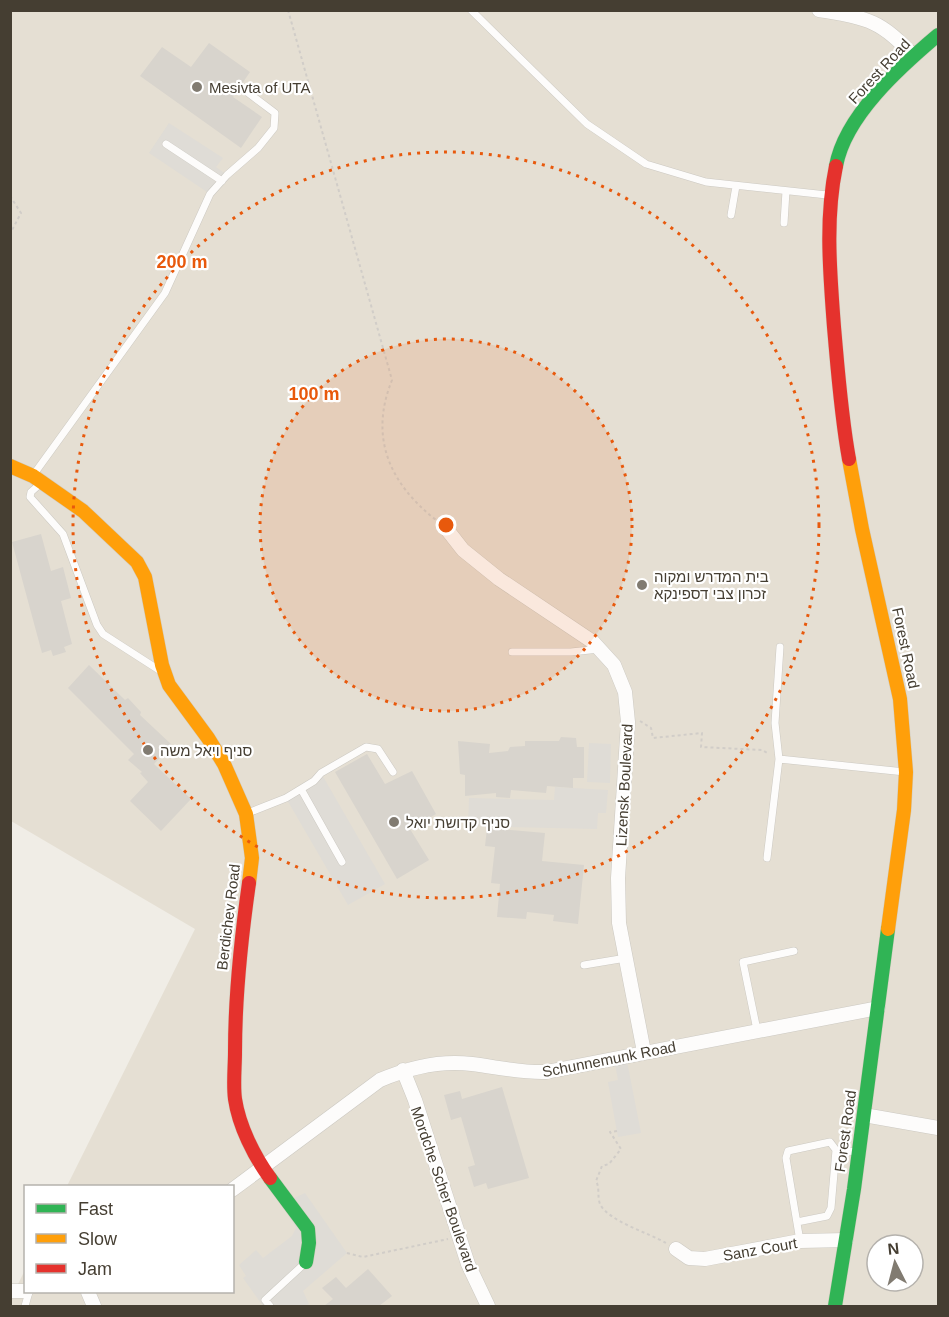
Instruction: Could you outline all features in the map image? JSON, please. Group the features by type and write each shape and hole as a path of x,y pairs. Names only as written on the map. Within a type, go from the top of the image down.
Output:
{"street":[{"path":"819,10 863,18 880,24 913,56"},
{"name":"Forest Road","path":"835,1306 864,1115 904,810 906,772 900,699 862,529 841,413 831,289 830,195 837,159 852,127 872,99 913,56 939,35"},
{"name":"Berdichev Road","path":"10,466 37,479 83,511 137,562 145,577 169,685 224,764 246,814 252,858 238,956 235,1009 235,1098 243,1128 263,1169 308,1229 309,1243 306,1262"},
{"name":"Lizensk Boulevard","path":"445,527 463,550 499,579 593,642 614,665 625,692 628,722 618,878 619,923 644,1052"},
{"name":"Schunnemunk Road","path":"234,1189 380,1080 403,1070 452,1063 470,1063 525,1073 546,1072 878,1008"},
{"name":"Mordche Scher Boulevard","path":"403,1070 415,1100 468,1264 488,1306"},
{"path":"864,1115 939,1128"},
{"name":"Sanz Court","path":"676,1249 689,1258 705,1259 800,1241 846,1240"}],"lane":[{"path":"471,10 587,124 646,164 706,182 830,195"},
{"path":"165,674 103,634 97,625 63,534 30,497 37,479 165,293 210,194 258,148 274,128 275,113 248,92"},
{"path":"166,144 222,181"},
{"path":"732,214 736,186"},
{"path":"784,223 786,191"},
{"path":"767,858 779,759 775,723 780,647"},
{"path":"512,652 571,652 599,649"},
{"path":"246,814 286,798 314,781 321,773 366,747 378,749 393,772"},
{"path":"779,759 906,772"},
{"path":"301,789 342,862"},
{"path":"758,1030 743,962 794,951"},
{"path":"584,965 626,958"},
{"path":"797,1222 827,1216 831,1208 836,1150 830,1142 788,1151 786,1158 800,1241"},
{"path":"836,1150 859,1152"},
{"path":"270,1306 265,1300 306,1262"}],"path":[{"path":"288,10 392,380 382,410 384,447 401,483 420,508 445,527"},
{"path":"10,196 21,213 10,234"},
{"path":"628,722 642,721 651,728 653,738 702,733 701,747 762,750 779,759"},
{"path":"617,1131 610,1132 621,1149 609,1164 602,1166 596,1181 600,1203 612,1216 676,1249"},
{"path":"347,1253 363,1257 459,1236"}],"shaded area":[{"path":"11,11 938,11 938,1306 11,1306 10,1300 24,1272 24,1293 234,1293 234,1185 67,1185 195,929 11,821"},
{"path":"169,123 223,158 216,167 227,175 210,194 149,153"},
{"path":"589,743 611,744 610,783 587,782"},
{"path":"321,773 385,884 348,905 286,798"},
{"path":"555,787 608,790 606,813 598,813 597,829 468,826 469,798 554,800"},
{"path":"626,1056 641,1133 618,1137 608,1082 618,1080 614,1058"},
{"path":"305,1193 347,1253 303,1291 309,1304 305,1306 263,1306 243,1278 246,1276 239,1265 256,1250 263,1258 292,1236 296,1228 281,1204"}],"building":[{"name":"Mesivta of UTA","path":"209,43 250,72 233,97 262,117 241,148 140,76 162,47 191,67"},
{"path":"41,534 51,571 63,567 71,598 61,601 72,644 64,647 66,652 53,656 51,650 42,653 12,542"},
{"name":"סניף ויאל משה","path":"89,665 125,700 128,698 141,712 140,715 172,745 154,764 191,799 161,831 130,801 148,782 140,773 142,772 128,760 134,754 68,688"},
{"path":"561,737 576,738 577,747 584,747 584,778 573,778 573,788 547,786 546,793 511,790 510,798 496,797 496,793 465,796 465,775 460,774 458,741 490,744 489,753 508,751 510,747 525,746 525,741 559,741"},
{"name":"סניף קדושת יואל","path":"367,754 385,784 412,771 436,814 410,829 429,860 397,879 335,772"},
{"path":"487,828 545,833 542,861 584,865 578,924 553,921 554,915 527,912 526,919 497,917 500,884 491,883 495,847 485,846"},
{"path":"502,1087 529,1178 488,1189 486,1183 474,1187 468,1167 475,1165 461,1117 451,1120 444,1095 460,1091 462,1099"},
{"path":"368,1269 392,1296 379,1306 324,1306 333,1299 322,1288 336,1277 346,1288"}],"traffic: fast":[{"path":"836,166 841,147 862,111 891,77 938,35"},
{"path":"835,1306 854,1189 888,929"},
{"path":"270,1178 308,1229 309,1243 306,1262"}],"traffic: slow":[{"path":"849,459 862,529 900,699 906,772 904,810 888,929"},
{"path":"10,466 33,476 83,511 137,562 145,577 162,665 169,685 224,764 246,814 252,858 249,883"}],"traffic: jam":[{"path":"836,166 830,206 830,266 840,393 849,459"},
{"path":"249,883 237,988 234,1093 244,1130 258,1160 270,1178"}],"place":[{"name":"Mesivta of UTA","path":"197,87"},
{"name":"בית המדרש ומקוה זכרון צבי דספינקא","path":"642,585"},
{"name":"סניף ויאל משה","path":"148,750"},
{"name":"סניף קדושת יואל","path":"394,822"}]}
